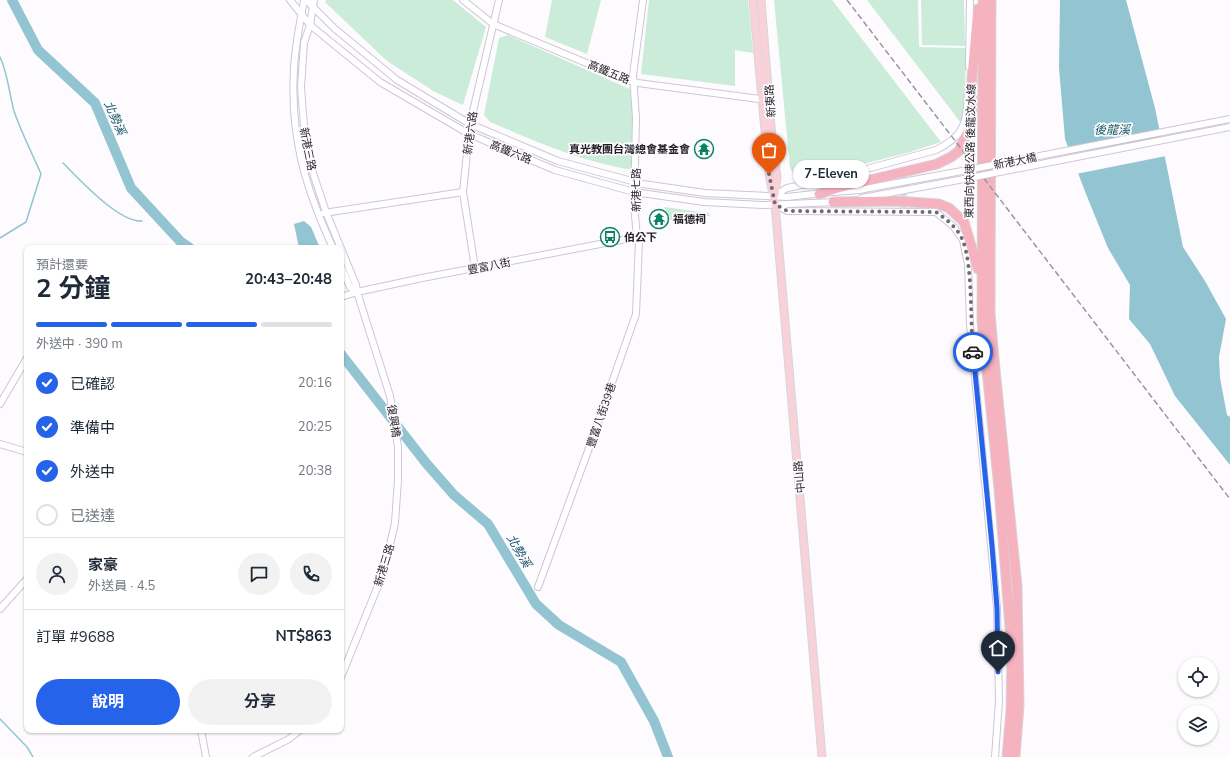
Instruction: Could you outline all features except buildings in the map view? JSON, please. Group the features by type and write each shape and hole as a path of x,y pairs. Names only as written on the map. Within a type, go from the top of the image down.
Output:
{"highway":[{"path":"819,194 841,187 937,164 959,151 972,123 972,77 978,0"},
{"name":"東西向快速公路 後龍汶水線","path":"983,0 982,321 987,382 1000,496 1012,652 1011,710 1006,757"},
{"name":"東西向快速公路 後龍汶水線","path":"991,0 990,298 994,369 1017,586 1019,706 1015,757"},
{"path":"833,202 939,204 949,208 964,222 981,282"}],"main road":[{"name":"新東路","path":"753,0 761,99 770,179 774,196"},
{"name":"新東路","path":"761,0 777,177 774,196"},
{"name":"中山路","path":"774,196 822,757"}],"street":[{"name":"高鐵六路","path":"290,0 310,25 380,82 469,134 555,170 634,192 704,202 775,204"},
{"name":"高鐵六路","path":"305,0 313,3 334,28 397,80 470,124 558,161 635,181 705,193 774,196"},
{"name":"新港三路","path":"305,0 294,68 295,127 302,168 318,214 332,245"},
{"name":"高鐵五路","path":"463,0 493,24 633,82 769,100"},
{"name":"新港六路","path":"475,268 463,192 470,124 499,0"},
{"name":"新港七路","path":"637,237 634,192 636,118 633,82 643,0"},
{"path":"774,196 787,188 823,181 936,150 949,143 960,132 966,121 970,0"},
{"name":"新港三路","path":"313,3 310,25 304,43 302,87 303,125 306,152 312,175 340,245"},
{"name":"新港大橋","path":"774,196 859,190 1230,119"},
{"name":"新港大橋","path":"775,204 833,202 964,179 1230,127"},
{"path":"905,158 905,170"},
{"path":"318,214 463,192"},
{"path":"775,204 787,211 857,212 903,209 936,212 947,220 963,240 968,265 970,325 997,608 999,701 994,757"},
{"name":"豐富八街","path":"344,296 356,292 475,268 637,237"},
{"name":"豐富八街39巷","path":"538,587 636,314 639,242 637,237"},
{"name":"新港三路","path":"344,256 356,285 356,292 390,396"},
{"name":"新港三路","path":"344,273 350,287 356,292"},
{"path":"0,404 24,363"},
{"name":"復興橋","path":"390,396 398,447"},
{"path":"0,444 24,451"},
{"name":"新港三路","path":"344,670 384,571 391,545 398,498 398,447"},
{"path":"0,609 24,582"},
{"path":"202,733 206,757"},
{"path":"253,757 289,739 296,733"}],"green space":[{"path":"326,0 453,0 486,27 463,105 435,92 387,61 325,2"},
{"path":"552,0 601,0 587,54 545,37"},
{"path":"649,0 748,0 753,53 735,50 735,86 641,74"},
{"path":"774,0 832,0 941,142 910,152 797,181 790,168"},
{"path":"867,0 918,0 919,47 966,48 965,100 961,123"},
{"path":"921,0 964,0 965,46 922,45"},
{"path":"508,35 632,90 632,170 595,162 577,156 542,144 490,122 484,115 499,38"},
{"path":"664,207 709,213 710,216 671,220"}],"water":[{"name":"後龍溪","path":"1060,0 1126,0 1155,108 1183,247 1205,281 1226,319 1219,357 1220,378 1227,415 1230,417 1230,465 1175,396 1150,344 1129,319 1130,285 1108,248 1065,139 1059,68"},
{"path":"304,221 311,227 319,245 298,245 294,224"}],"pier":[{"path":"1163,137 1166,156 1076,174 1069,154"}],"waterway":[{"name":"北勢溪","path":"12,0 38,50 95,103 131,188 180,241 186,245"},
{"path":"0,57 7,77 14,111 41,174 26,222 0,238"},
{"path":"63,163 111,208 133,220 142,221"},
{"name":"北勢溪","path":"344,358 426,463 454,495 488,524 536,604 559,625 621,662 654,721 668,757"},
{"path":"0,719 27,747 33,757"}],"tunnel":[{"path":"903,208 905,170"}],"railway":[{"path":"847,0 1230,499"}],"way so far":[{"path":"769,174 775,204 787,211 936,212 947,220 963,240 968,265 970,325 973,352"}],"place":[{"name":"真光教團台灣總會基金會","path":"704,149"},
{"name":"7-Eleven","path":"769,174"},
{"name":"福德祠","path":"659,219"},
{"name":"伯公下","path":"610,237"}],"route":[{"path":"973,352 997,608 998,672"}]}
